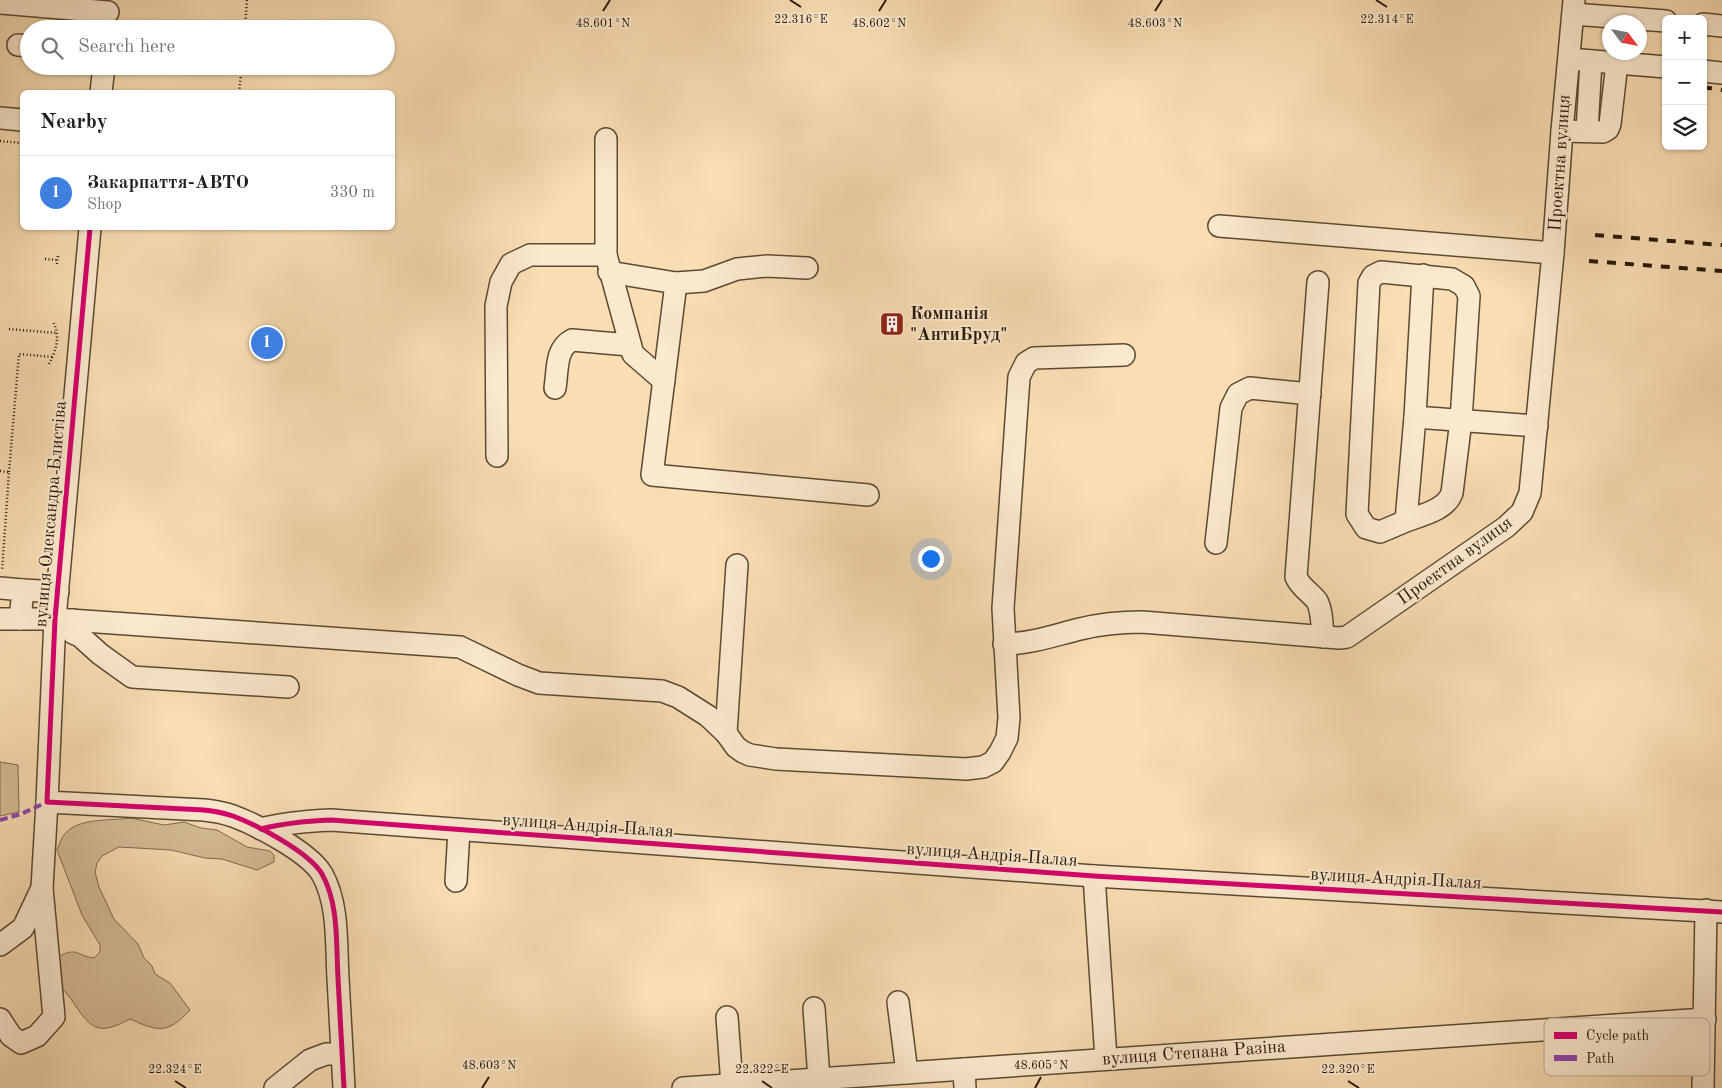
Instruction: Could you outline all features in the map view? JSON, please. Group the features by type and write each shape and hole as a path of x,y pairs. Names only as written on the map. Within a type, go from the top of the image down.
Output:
{"street":[{"path":"0,3 108,13"},
{"path":"1574,7 1662,21"},
{"name":"Проектна вулиця","path":"1004,644 1019,644 1082,628 1120,622 1142,622 1323,637 1347,637 1506,527 1522,512 1530,493 1537,426 1574,7"},
{"path":"1707,24 1722,26"},
{"path":"1569,59 1662,68"},
{"path":"1587,131 1591,61"},
{"path":"1562,132 1603,132 1608,128 1617,63"},
{"path":"1707,71 1722,73"},
{"path":"101,90 103,75"},
{"path":"0,118 20,120"},
{"path":"606,139 607,264 632,354 664,380"},
{"path":"1219,226 1553,253"},
{"name":"вулиця Олександра Блистіва","path":"42,888 47,802 64,620 58,592 90,230"},
{"path":"497,456 496,306 501,282 511,264 530,255 607,264 676,283 704,281 737,269 767,266 807,268"},
{"path":"1381,272 1423,275 1452,279 1464,286 1469,296 1461,420 1450,501 1380,532 1366,528 1357,514 1369,283 1373,276 1381,272"},
{"path":"1406,521 1415,417 1423,275"},
{"path":"1318,282 1296,577 1299,585 1316,600 1323,637"},
{"path":"676,283 652,475 868,495"},
{"path":"555,388 560,352 564,344 572,340 629,345"},
{"path":"5,623 64,620 460,647 518,675 539,682 662,691 708,716 726,733 736,746 750,755 776,759 938,769 983,767 993,762 1007,738 1009,718 1004,644 1004,608 1020,378 1026,363 1034,358 1124,355"},
{"path":"1216,543 1230,408 1238,394 1250,388 1310,394"},
{"path":"1415,417 1537,426"},
{"path":"726,733 737,565"},
{"path":"0,588 58,592"},
{"path":"5,623 23,590"},
{"path":"64,620 73,633 80,636 100,654 132,677 288,687"},
{"path":"47,802 204,810 235,817 278,838 314,864 321,873 327,887 335,923 344,1088"},
{"name":"вулиця Андрія Палая","path":"261,829 300,821 331,820 1094,876 1714,911"},
{"path":"456,881 459,830"},
{"name":"вулиця Андрія Палая","path":"1094,876 1106,1059"},
{"path":"0,945 23,928 42,888"},
{"path":"0,1019 11,1036 21,1044 38,1036 54,1017 42,888"},
{"path":"1705,1018 1714,911"},
{"path":"898,1002 907,1073"},
{"path":"814,1008 819,1079"},
{"path":"727,1017 732,1085"},
{"name":"вулиця Степана Разіна","path":"683,1088 907,1073 964,1078 1106,1059 1544,1030"},
{"path":"275,1088 310,1060 326,1054 342,1054"}],"path":[{"path":"246,20 247,0"},
{"path":"240,90 241,75"},
{"path":"0,141 20,144"},
{"path":"45,259 58,258 57,264"},
{"path":"49,364 56,352 57,328 53,322"},
{"path":"9,329 57,333"},
{"path":"0,588 19,354 53,356"},
{"path":"0,471 9,472"}],"shaded area":[{"path":"0,762 18,765 19,812 0,816"},
{"path":"131,818 164,825 184,822 201,828 217,830 247,847 270,851 274,855 274,862 257,870 222,859 205,858 171,850 119,847 102,856 97,863 95,872 99,887 114,919 138,944 144,958 152,966 155,974 170,983 190,1010 169,1027 156,1028 130,1019 112,1027 98,1028 87,1021 55,981 58,957 73,952 94,958 100,952 100,945 82,915 57,850 64,835 77,825 95,821"}],"railway":[{"path":"1707,88 1722,90"},
{"path":"1595,235 1722,245"},
{"path":"1589,261 1722,271"}],"marked path":[{"path":"0,820 21,814 47,802"}],"cycle path":[{"path":"90,230 55,619 47,802 204,810 223,813 243,820 282,840 306,857 322,874 334,911 344,1088"},
{"path":"261,829 278,825 331,820 1094,876 1722,912"}],"place":[{"name":"Компанія \"АнтиБруд\"","path":"892,324"},
{"name":"Закарпаття-АВТО","path":"267,343"}]}
